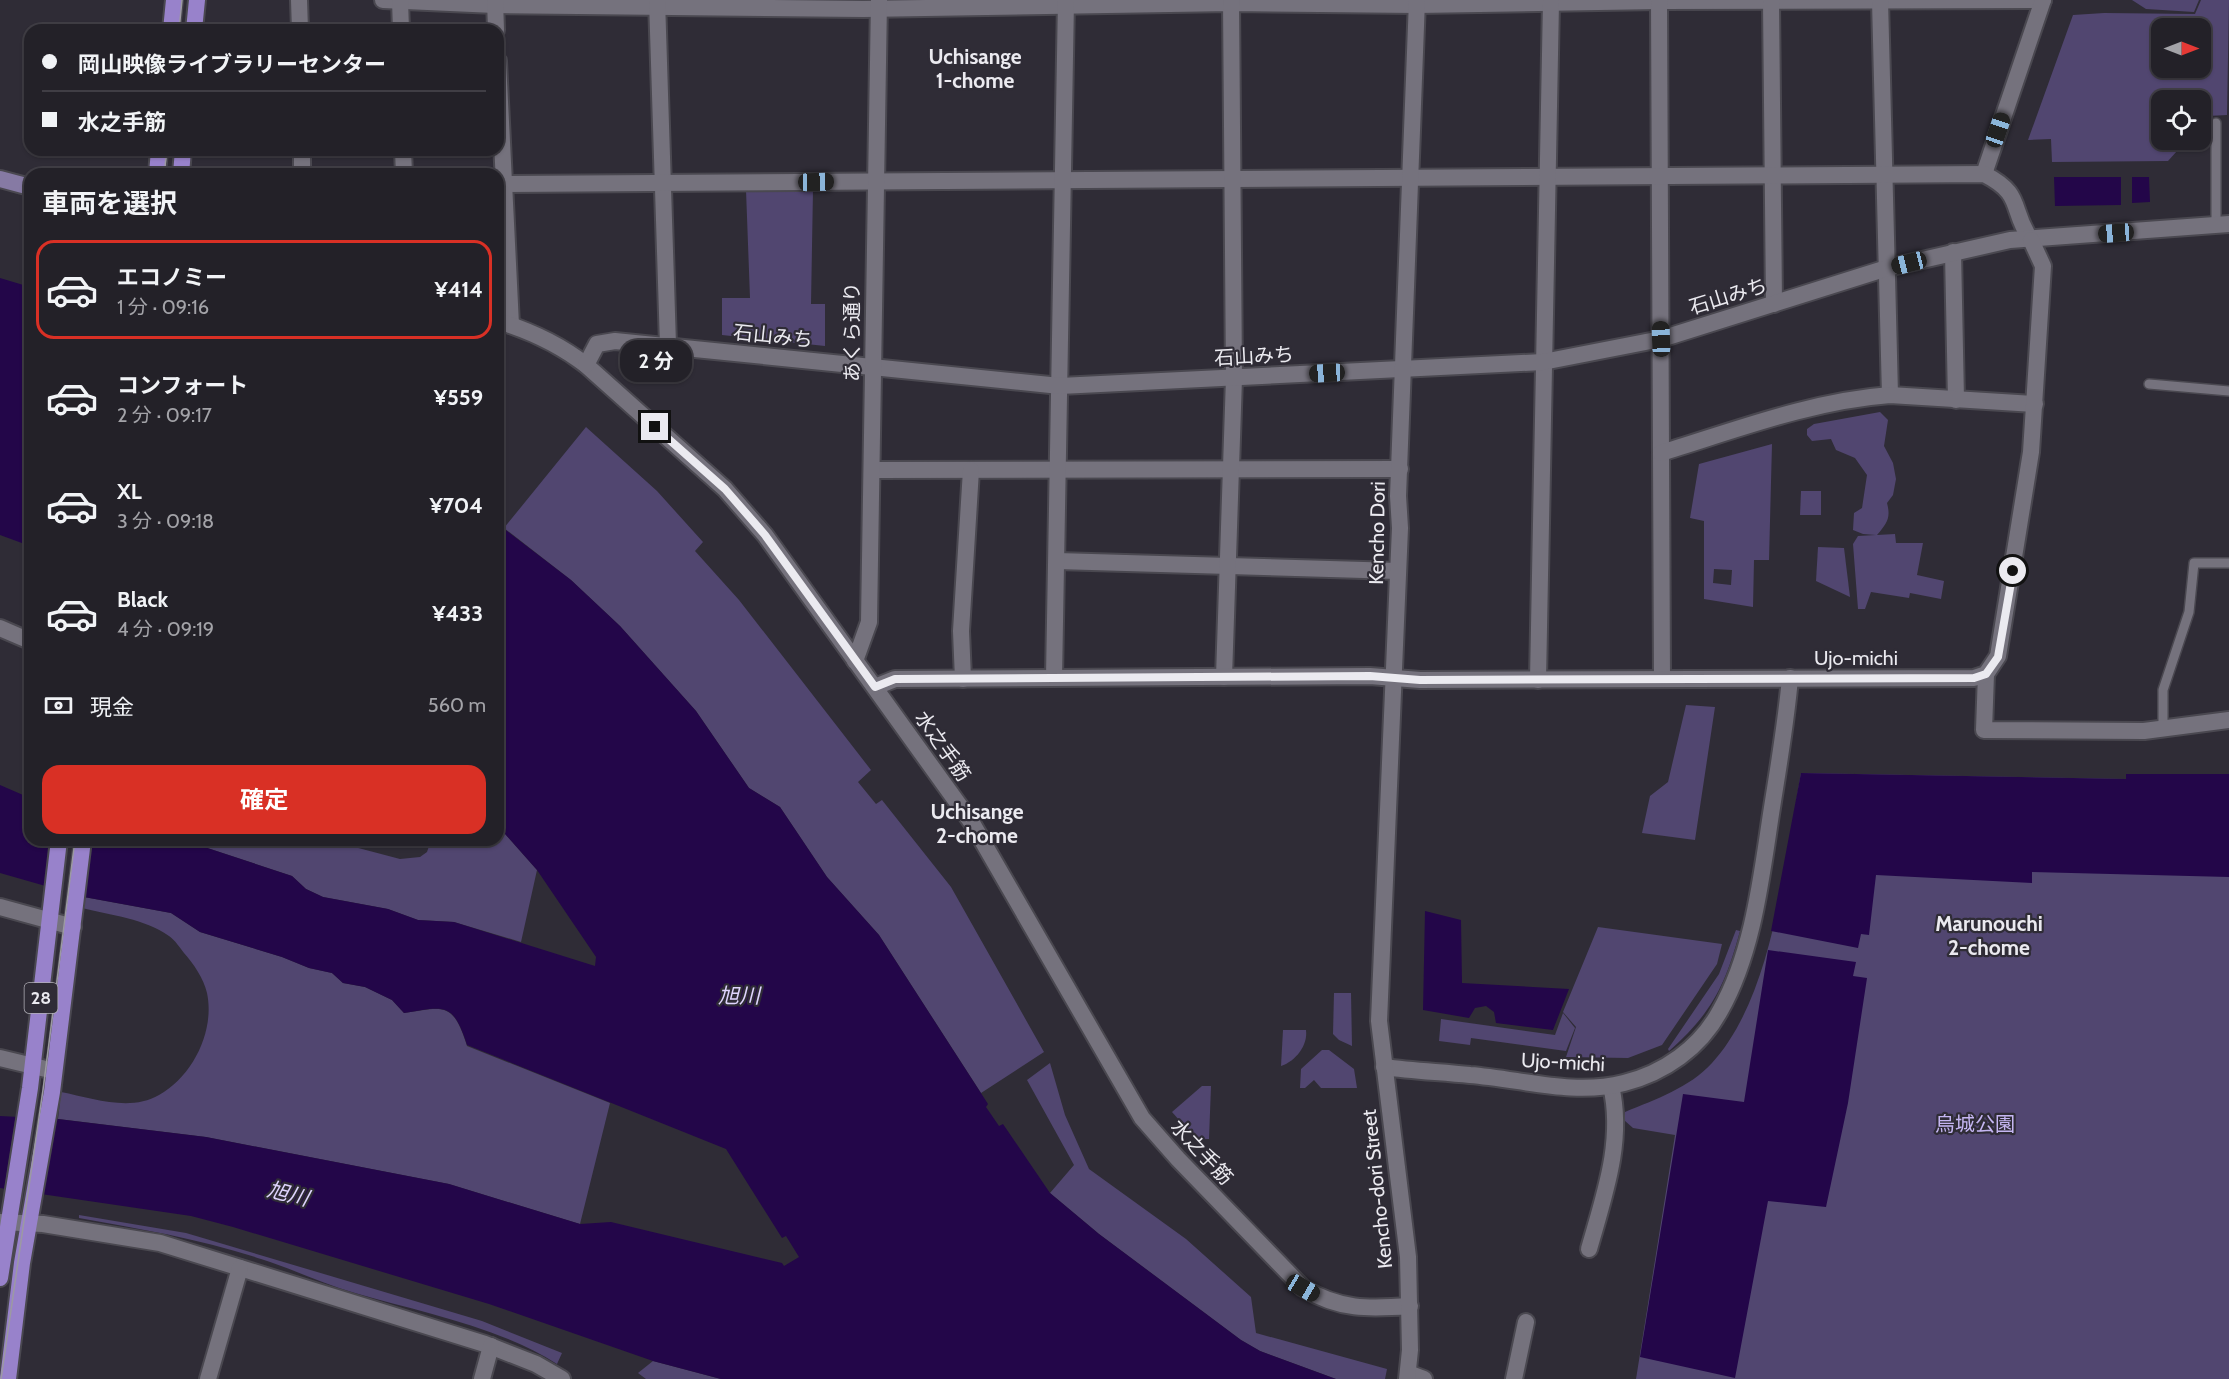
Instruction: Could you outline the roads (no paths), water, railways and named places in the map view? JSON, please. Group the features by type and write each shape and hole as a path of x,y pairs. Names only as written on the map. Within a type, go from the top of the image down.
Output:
{"main road":[{"path":"172,24 174,0"},
{"path":"194,24 196,0"},
{"path":"0,179 24,185"},
{"name":"28","path":"0,1278 4,1222 10,1204 30,1088 58,846"},
{"name":"28","path":"8,1379 30,1215 52,1092 82,846"}],"street":[{"path":"299,0 300,24"},
{"path":"383,0 657,4 2043,0 1984,174"},
{"path":"400,0 401,24"},
{"path":"1659,0 1662,679"},
{"path":"1771,1 1774,303"},
{"path":"1880,1 1890,396"},
{"path":"1224,677 1234,378 1230,178 1231,2"},
{"path":"1538,680 1551,2"},
{"path":"495,3 496,24"},
{"path":"1054,678 1066,3"},
{"name":"Kencho Dori","path":"1384,1067 1379,1021 1398,571 1417,3"},
{"path":"657,4 668,345"},
{"name":"あくら通り","path":"855,661 869,622 879,4"},
{"path":"504,184 1984,174 1999,182 2012,194 2018,208 2019,222 2031,240 2043,266 2031,452 1998,657 1986,674 1984,730 2163,730 2229,720"},
{"path":"2031,240 2222,224"},
{"name":"石山みち","path":"585,365 597,344 615,341 1060,386 1543,363 1661,339 1887,268 2010,240 2031,240"},
{"path":"1953,252 1956,399"},
{"name":"水之手筋","path":"504,323 565,350 585,365 725,489 765,535 972,823 1142,1118 1178,1159 1303,1288 1325,1301 1348,1307 1410,1306"},
{"path":"1661,453 1794,412 1867,397 1890,396 2035,404"},
{"path":"872,470 1400,469"},
{"path":"963,679 961,631 971,470"},
{"path":"1057,561 1398,571"},
{"path":"0,628 24,638"},
{"name":"Ujo-michi","path":"1384,1067 1563,1087 1611,1086 1647,1076 1681,1057 1708,1030 1729,993 1751,926 1791,678 1974,678 1986,674"},
{"path":"875,687 895,679 1791,678"},
{"path":"0,907 51,914 74,920"},
{"path":"0,1058 54,1071"},
{"name":"Kencho-dori Street","path":"1384,1067 1408,1257 1410,1306 1408,1376"},
{"path":"1589,1249 1605,1195 1616,1135 1616,1108 1611,1086"},
{"path":"4,1222 30,1215 55,1226 160,1243 491,1346 536,1364 562,1379"},
{"path":"208,1379 240,1268"},
{"path":"1514,1379 1526,1322"},
{"path":"482,1379 491,1346"},
{"path":"1408,1376 1424,1379"}],"lane":[{"path":"2216,123 2222,224"},
{"path":"2149,384 2229,391"},
{"path":"2163,730 2163,690 2189,612 2194,563 2229,563"}],"water":[{"path":"2054,177 2121,177 2121,205 2055,206"},
{"path":"2132,177 2149,177 2150,202 2132,203"},
{"path":"0,278 24,285 24,544 0,535"},
{"name":"旭川","path":"504,529 571,580 620,626 696,711 749,788 780,807 827,877 879,935 988,1104 986,1107 999,1126 1003,1124 1050,1193 1099,1234 1241,1340 1260,1351 1336,1379 721,1379 653,1361 489,1304 233,1227 191,1216 0,1188 0,1116 58,1119 206,1137 449,1184 580,1224 611,1222 782,1263 784,1266 799,1257 786,1236 782,1238 726,1149 467,1045 457,1021 445,1010 429,1009 404,1013 392,1000 365,987 343,983 332,973 309,968 282,957 200,932 171,913 84,897 0,873 0,785 24,795 24,846 201,846 292,876 306,889 323,897 388,909 418,920 454,922 595,966 596,957 537,870 504,833"},
{"path":"1801,773 2126,779 2126,774 2229,774 2229,877 2032,872 2032,883 1876,875 1869,935 1861,934 1858,948 1771,931"},
{"path":"1425,911 1461,920 1462,983 1569,989 1553,1030 1496,1023 1494,1012 1486,1006 1475,1008 1469,1018 1423,1010"},
{"path":"1768,950 1856,962 1853,976 1867,978 1848,1103 1826,1207 1768,1201 1735,1378 1640,1357 1683,1094 1744,1102"}],"tram line":[{"path":"180,24 182,0"},
{"path":"165,168 166,156"},
{"path":"1,1379 43,1090 74,846"}],"district":[{"name":"Uchisange 1-chome","path":"975,69"},
{"name":"Uchisange 2-chome","path":"977,824"},
{"name":"Marunouchi 2-chome","path":"1989,936"}],"park label":[{"name":"烏城公園","path":"1975,1124"}]}
